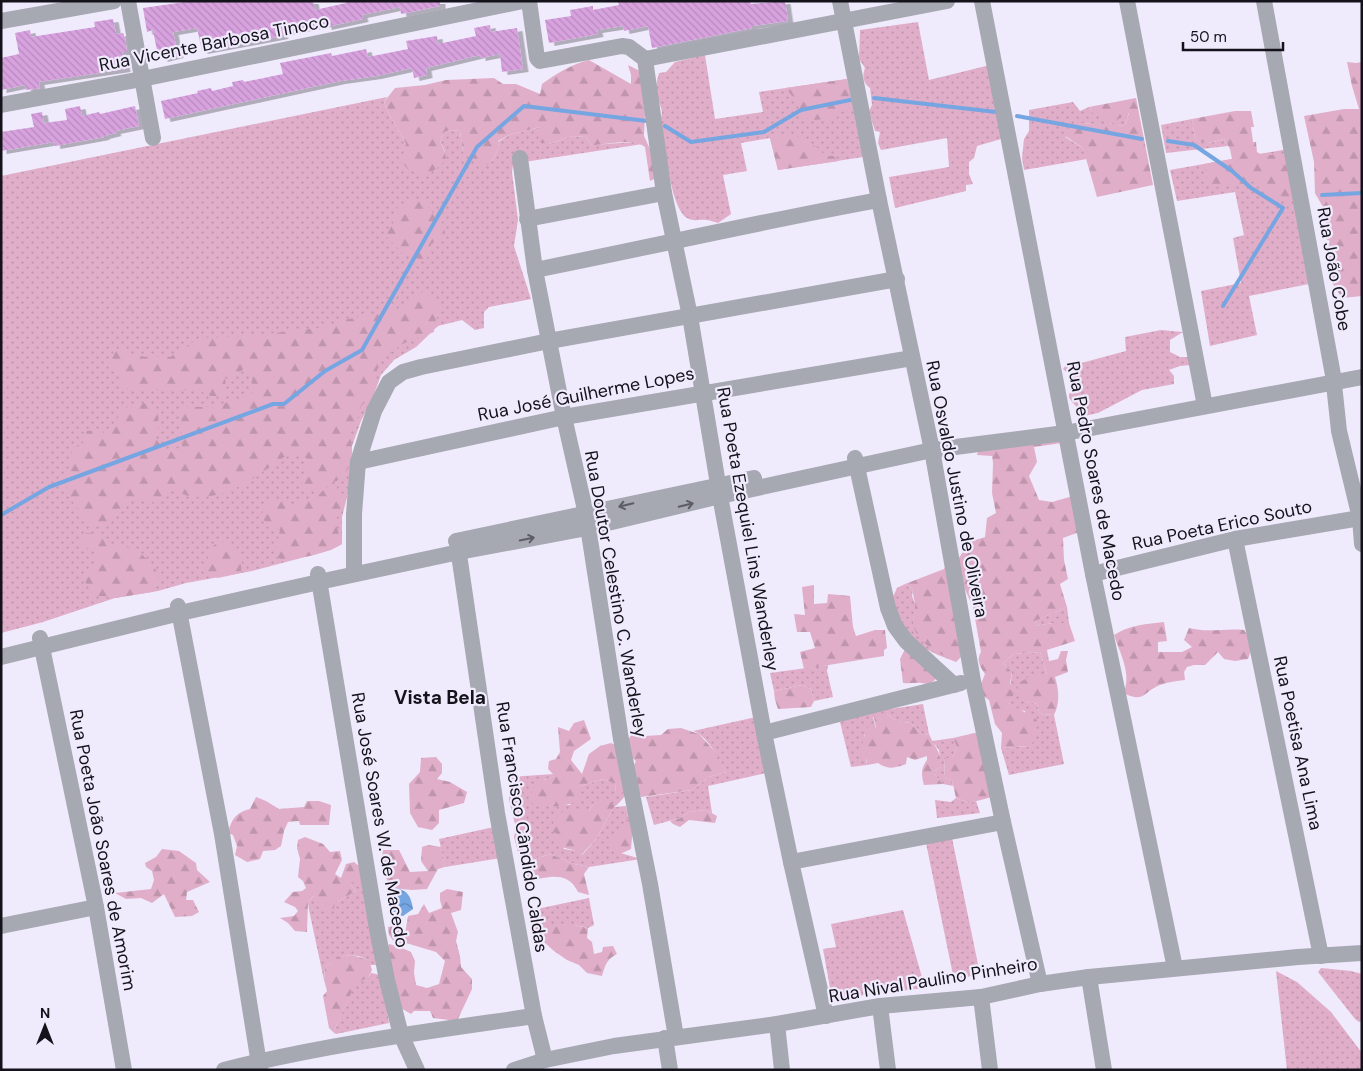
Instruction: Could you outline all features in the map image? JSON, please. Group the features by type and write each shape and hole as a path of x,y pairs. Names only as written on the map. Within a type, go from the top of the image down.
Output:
{"street":[{"path":"1,22 114,1"},
{"path":"128,1 152,138"},
{"name":"Rua Vicente Barbosa Tinoco","path":"1,105 523,1"},
{"path":"529,1 537,58 540,61 622,46 639,55 852,20 947,1"},
{"name":"Rua Osvaldo Justino de Oliveira","path":"840,1 852,20 879,200 931,446 973,680 1002,822 1040,984"},
{"path":"852,20 880,1"},
{"name":"Rua Pedro Soares de Macedo","path":"982,1 1093,574 1175,968"},
{"path":"1127,1 1204,402"},
{"name":"Rua João Cobe","path":"1264,1 1333,379 1339,431 1360,518 1362,544"},
{"name":"Rua Poeta Ezequiel Lins Wanderley","path":"639,55 664,193 690,316 719,491 764,733 826,1016"},
{"name":"Rua Doutor Celestino C. Wanderley","path":"520,158 535,270 586,521 621,739 650,884 671,1037 670,1070"},
{"path":"527,219 664,193"},
{"path":"535,270 776,219 879,200"},
{"path":"354,570 354,514 358,462 374,411 384,389 395,377 403,372 548,341 897,279"},
{"name":"Rua José Guilherme Lopes","path":"358,462 564,417 912,358"},
{"path":"1333,379 1362,369"},
{"path":"1,657 41,643 458,546 586,521 931,446 1064,428 1333,379 1362,378"},
{"path":"856,462 888,608 895,626 906,641 954,685"},
{"name":"Rua Poeta Erico Souto","path":"1093,574 1235,539 1360,518"},
{"name":"Rua Poetisa Ana Lima","path":"1235,539 1321,956"},
{"name":"Rua Francisco Cândido Caldas","path":"458,546 497,813 534,1016 545,1060"},
{"name":"Rua José Soares W. de Macedo","path":"318,578 387,980 401,1035 417,1070"},
{"path":"179,610 222,834 259,1066"},
{"path":"1,648 41,643"},
{"name":"Rua Poeta João Soares de Amorim","path":"41,643 96,907 124,1070"},
{"path":"764,733 973,680"},
{"path":"791,862 1002,822"},
{"path":"1,926 96,907"},
{"name":"Rua Nival Paulino Pinheiro","path":"514,1070 545,1060 565,1063 614,1046 777,1024 880,1006 981,996 1040,984 1089,977 1298,957 1362,954"},
{"path":"1089,977 1104,1070"},
{"path":"981,996 990,1070"},
{"path":"880,1006 888,1070"},
{"path":"224,1070 259,1066 401,1035 534,1016"},
{"path":"777,1024 782,1070"}],"green space":[{"path":"918,22 929,80 990,65 1001,139 977,146 974,158 969,162 969,174 973,184 966,185 966,191 895,208 889,177 949,167 947,138 881,150 878,143 880,132 875,131 869,111 872,105 870,88 863,77 865,68 859,59 860,30"},
{"path":"705,55 715,119 763,112 759,92 847,79 863,157 778,170 770,138 741,143 747,171 723,175 731,214 718,223 709,220 687,218 681,211 672,187 661,118 662,110 656,95 656,85 659,73 666,72 675,62"},
{"path":"589,60 631,84 628,65 642,74 645,112 644,136 654,158 654,179 650,181 645,147 640,144 627,142 592,145 586,137 572,136 549,144 538,142 540,127 509,135 498,141 499,147 492,161 486,166 463,152 460,131 449,130 443,133 440,141 446,159 435,169 422,175 415,170 410,171 401,162 406,144 384,102 395,88 425,85 446,80 494,78 503,84 516,84 540,94 542,84 547,80 570,67"},
{"path":"1347,62 1362,62 1362,296 1342,298 1329,278 1329,262 1326,248 1330,241 1322,235 1327,219 1315,193 1314,162 1304,116 1344,109 1359,109"},
{"path":"847,79 853,108 842,111 836,118 813,120 803,117 795,100 786,88"},
{"path":"387,97 384,102 386,107 406,144 445,152 440,141 443,133 449,130 460,131 463,152 492,161 499,147 498,142 509,135 540,127 549,144 572,136 586,137 592,145 634,142 643,144 513,165 512,172 518,220 514,246 531,299 489,307 484,312 484,328 475,330 462,320 438,326 416,347 394,360 381,375 352,446 350,485 342,517 342,544 331,550 252,571 115,598 43,622 1,633 1,176"},
{"path":"1136,98 1153,185 1097,197 1083,148 1065,136 1065,132 1076,122 1107,126 1125,125 1129,113 1110,124 1101,120 1099,113 1093,113 1089,107"},
{"path":"1073,102 1080,111 1089,107 1093,113 1099,113 1110,124 1129,112 1125,125 1106,126 1086,123 1065,137 1083,148 1087,159 1024,170 1022,158 1024,139 1029,131 1029,110"},
{"path":"1235,111 1251,111 1254,127 1251,127 1253,142 1256,142 1257,152 1264,156 1278,154 1282,158 1289,174 1295,197 1285,201 1269,197 1258,180 1216,187 1207,179 1205,164 1232,159 1230,149 1224,139 1206,143 1195,139 1192,119"},
{"path":"1192,119 1195,139 1206,143 1224,139 1228,146 1166,153 1161,125"},
{"path":"786,134 808,141 826,156 833,156 839,161 778,170 770,138"},
{"path":"1288,149 1309,284 1249,296 1257,335 1210,346 1201,291 1241,283 1233,238 1244,235 1235,192 1177,201 1170,170"},
{"path":"423,198 430,210 444,225 445,237 432,242 426,261 404,255 386,236 396,217 398,205"},
{"path":"424,291 441,308 434,325 434,332 402,344 378,363 374,394 361,406 357,421 351,432 352,453 345,477 334,482 345,504 335,521 342,544 320,553 297,558 281,560 275,554 280,530 260,518 265,507 274,499 292,505 317,496 332,483 310,492 301,482 309,459 290,453 243,484 217,495 203,497 187,496 176,489 151,503 131,498 122,506 111,522 93,526 73,501 69,494 66,479 72,448 83,443 87,431 100,430 110,438 122,411 132,405 143,403 157,408 159,426 154,436 164,450 182,448 180,407 213,407 252,394 252,378 245,367 233,380 225,378 226,386 223,396 211,396 195,389 176,391 122,388 119,375 111,363 114,349 123,349 130,354 146,357 170,357 199,338 250,336 325,327 344,320 400,309"},
{"path":"1161,330 1183,332 1170,340 1170,352 1180,357 1188,357 1191,365 1169,370 1174,376 1174,384 1142,390 1098,413 1084,416 1069,398 1069,394 1075,388 1074,379 1063,369 1066,365 1070,366 1126,351 1125,337"},
{"path":"1061,429 1062,443 1034,447 1037,462 1029,476 1039,500 1052,502 1073,496 1082,531 1063,538 1064,560 1068,579 1060,584 1067,607 1035,621 1037,626 1052,623 1069,623 1075,641 1047,650 1049,661 1058,659 1061,651 1068,651 1066,660 1068,672 1055,677 1058,696 1054,715 1042,714 1039,712 1037,704 1027,701 1017,692 1019,683 1033,674 1047,674 1040,652 1014,654 1003,663 1012,672 1010,683 1014,694 1008,703 1037,720 1036,735 1031,746 1001,748 1002,733 995,724 989,700 980,694 979,689 985,674 979,661 981,652 973,607 954,565 963,552 963,544 985,537 987,518 996,513 992,493 992,456 977,455 979,448"},
{"path":"86,533 99,534 109,543 137,550 153,565 159,575 157,585 152,592 115,598 93,595 82,577 97,565 94,550 79,545 80,538"},
{"path":"220,541 235,545 242,556 241,573 218,578 203,571 207,564 209,549"},
{"path":"947,563 961,657 956,662 935,651 922,641 918,635 914,628 913,620 915,605 913,589 905,584 944,569"},
{"path":"905,584 913,589 912,596 916,606 913,620 926,645 956,662 920,646 895,612 891,601 897,588"},
{"path":"814,585 814,604 827,603 828,594 850,596 853,627 856,636 875,630 885,630 887,648 884,650 884,656 804,669 800,652 815,648 810,632 797,632 794,614 805,615 802,587"},
{"path":"1067,607 1069,623 1052,623 1037,626 1035,621"},
{"path":"1164,622 1167,641 1158,642 1158,652 1182,652 1192,647 1184,640 1189,628 1244,630 1250,644 1248,659 1235,661 1224,659 1218,652 1205,665 1187,667 1184,672 1185,680 1160,685 1140,697 1123,693 1127,679 1126,671 1114,635 1132,627"},
{"path":"906,647 937,678 929,685 903,683 900,659"},
{"path":"1040,652 1047,674 1027,701 1037,704 1039,712 1042,714 1054,715 1064,764 1009,775 1001,748 1031,746 1025,711 1017,710 1008,703 1012,672 1003,663 1014,654"},
{"path":"828,665 827,671 833,697 814,701 811,689 802,685 774,691 770,673"},
{"path":"802,685 811,689 814,701 811,707 778,709 774,691"},
{"path":"923,704 929,734 923,735 911,723 897,721 887,714 873,717 876,729 864,735 867,765 851,767 840,722 874,709 891,709"},
{"path":"873,712 887,714 897,721 911,723 923,735 929,734 939,753 941,762 941,767 932,772 943,784 924,785 922,772 927,756 915,760 907,757 906,764 895,767 885,767 878,763 867,765 867,760 859,750 867,727 876,728"},
{"path":"756,717 766,773 708,786 712,813 706,810 689,812 680,818 654,825 646,797 692,790 709,777 726,772 708,743 698,733 693,731"},
{"path":"584,720 591,739 574,751 571,760 582,774 589,754 600,746 611,743 617,746 628,788 623,793 615,792 616,784 603,779 580,786 582,799 569,804 541,806 528,801 538,784 555,776 548,769 549,761 556,759 560,752 558,727 569,731 574,723"},
{"path":"681,728 699,734 718,755 726,772 709,777 692,790 641,797 631,771 636,761 628,754 629,738 633,733 645,736 661,735 668,729"},
{"path":"979,732 992,797 969,803 956,798 952,780 945,778 944,758 952,758 957,747 953,738"},
{"path":"953,738 957,747 952,758 944,758 945,778 952,780 953,786 943,784 932,772 941,767 939,750 932,741"},
{"path":"436,757 442,764 442,773 437,779 450,782 467,792 464,803 439,810 439,823 432,830 418,827 410,813 409,784 420,772 421,758"},
{"path":"554,774 556,776 544,780 555,805 570,805 580,786 603,779 616,784 615,792 628,788 626,795 617,805 594,803 589,810 557,834 564,849 577,851 582,855 597,838 614,807 626,806 628,819 610,850 641,859 589,867 574,864 550,854 532,860 519,856 514,837 516,828 509,800 510,777"},
{"path":"256,797 279,809 304,807 307,801 319,801 331,805 329,825 300,825 299,821 288,822 281,846 275,850 263,851 260,859 247,862 235,855 237,846 233,835 228,833 235,817 241,812 250,809"},
{"path":"956,798 969,803 976,801 980,813 937,818 935,800 951,802"},
{"path":"603,799 617,805 614,807 597,838 581,855 572,850 554,845 557,834 552,831 554,819 563,812 589,810 594,803"},
{"path":"626,806 633,825 631,849 620,854 610,850 609,842 628,819"},
{"path":"706,810 717,816 715,823 689,820 680,827 670,821 680,818 689,812"},
{"path":"494,827 501,858 445,867 439,839"},
{"path":"305,837 323,844 330,852 340,851 342,860 335,874 341,878 346,864 354,862 363,869 360,881 349,883 356,891 335,903 333,911 320,909 314,896 308,902 307,932 295,931 280,918 294,916 298,911 295,907 284,902 293,892 302,891 306,888 303,881 298,877 300,859 297,848 298,840"},
{"path":"952,838 980,974 954,980 926,843"},
{"path":"428,845 441,847 445,867 438,869 427,889 391,888 384,870 383,850 399,850 410,872 428,871 421,861 422,847"},
{"path":"162,849 179,851 196,863 197,870 210,882 187,892 186,900 193,900 199,912 192,916 175,917 164,894 152,903 141,898 126,899 115,893 151,889 154,880 152,871 146,867 145,863 156,857"},
{"path":"550,854 574,864 589,867 584,874 589,895 578,892 574,885 563,878 549,877 526,881 526,869 532,860"},
{"path":"363,875 376,965 370,965 368,960 362,957 345,956 325,967 324,980 308,902 314,896 335,903 356,891 348,882"},
{"path":"447,889 463,892 461,910 451,913 458,932 456,941 461,967 472,979 472,989 457,1021 433,1018 430,1011 414,1011 411,1014 399,1007 386,950 389,944 411,952 415,961 416,985 427,988 439,984 445,961 436,952 406,943 395,943 389,935 388,927 400,925 405,934 408,916 418,914 424,904 429,913 442,908 440,893"},
{"path":"589,898 594,925 588,928 561,925 535,934 532,910"},
{"path":"903,910 925,988 832,999 823,949 836,947 831,924"},
{"path":"569,924 588,928 587,938 592,942 594,954 602,952 603,947 613,946 617,954 607,963 602,976 587,973 579,965 567,960 554,951 535,934 549,926"},
{"path":"352,955 369,960 372,970 368,978 356,983 333,1032 329,1028 323,996 327,991 324,980 325,967 338,957"},
{"path":"1321,968 1362,974 1362,1021 1359,1022 1355,1019 1318,972"},
{"path":"1276,971 1297,982 1331,1012 1362,1053 1362,1070 1287,1070"},
{"path":"371,973 381,975 389,1023 336,1034 333,1032 356,982 368,978"}],"water":[{"path":"395,888 406,892 411,901 413,909 403,916 395,914 390,910 388,892"}],"building":[{"path":"192,1 313,1 315,10 346,3 346,1 440,1 440,6 401,14 400,7 362,15 363,19 326,27 326,24 282,33 283,36 202,51 197,28 173,32 178,55 162,59 161,55 158,56 153,30 147,32 143,8"},
{"path":"618,1 750,1 751,4 785,1 788,21 752,26 752,28 652,48 648,26 624,31 623,26 597,30 598,34 549,43 545,20 571,16 570,10 593,6 593,10 619,5"},
{"path":"113,19 116,34 123,33 125,38 127,52 122,52 125,69 39,82 40,88 26,90 25,85 1,90 1,58 19,54 15,33 30,30 31,37 95,27 94,22"},
{"path":"490,25 491,32 517,28 523,69 502,72 500,54 480,58 480,55 426,68 427,75 414,78 412,68 340,81 165,119 161,101 198,93 197,91 211,88 212,91 233,86 232,82 243,80 244,82 283,74 280,63 331,53 332,56 366,49 368,57 408,49 406,41 437,36 438,44 476,36 474,28"},
{"path":"80,106 82,116 135,106 139,126 115,131 116,133 104,137 55,146 54,142 1,151 1,132 34,127 31,114 42,112 44,123 67,120 65,109"}],"waterway":[{"path":"874,98 996,112"},
{"path":"665,126 691,142 764,132 801,110 855,99"},
{"path":"1,515 49,487 273,404 284,404 325,371 362,350 477,147 524,106 647,121"},
{"path":"1017,116 1142,139"},
{"path":"1168,141 1194,145 1232,171 1251,188 1283,208 1223,306"},
{"path":"1322,195 1362,193"}],"district":[{"name":"Vista Bela","path":"440,697"}]}
